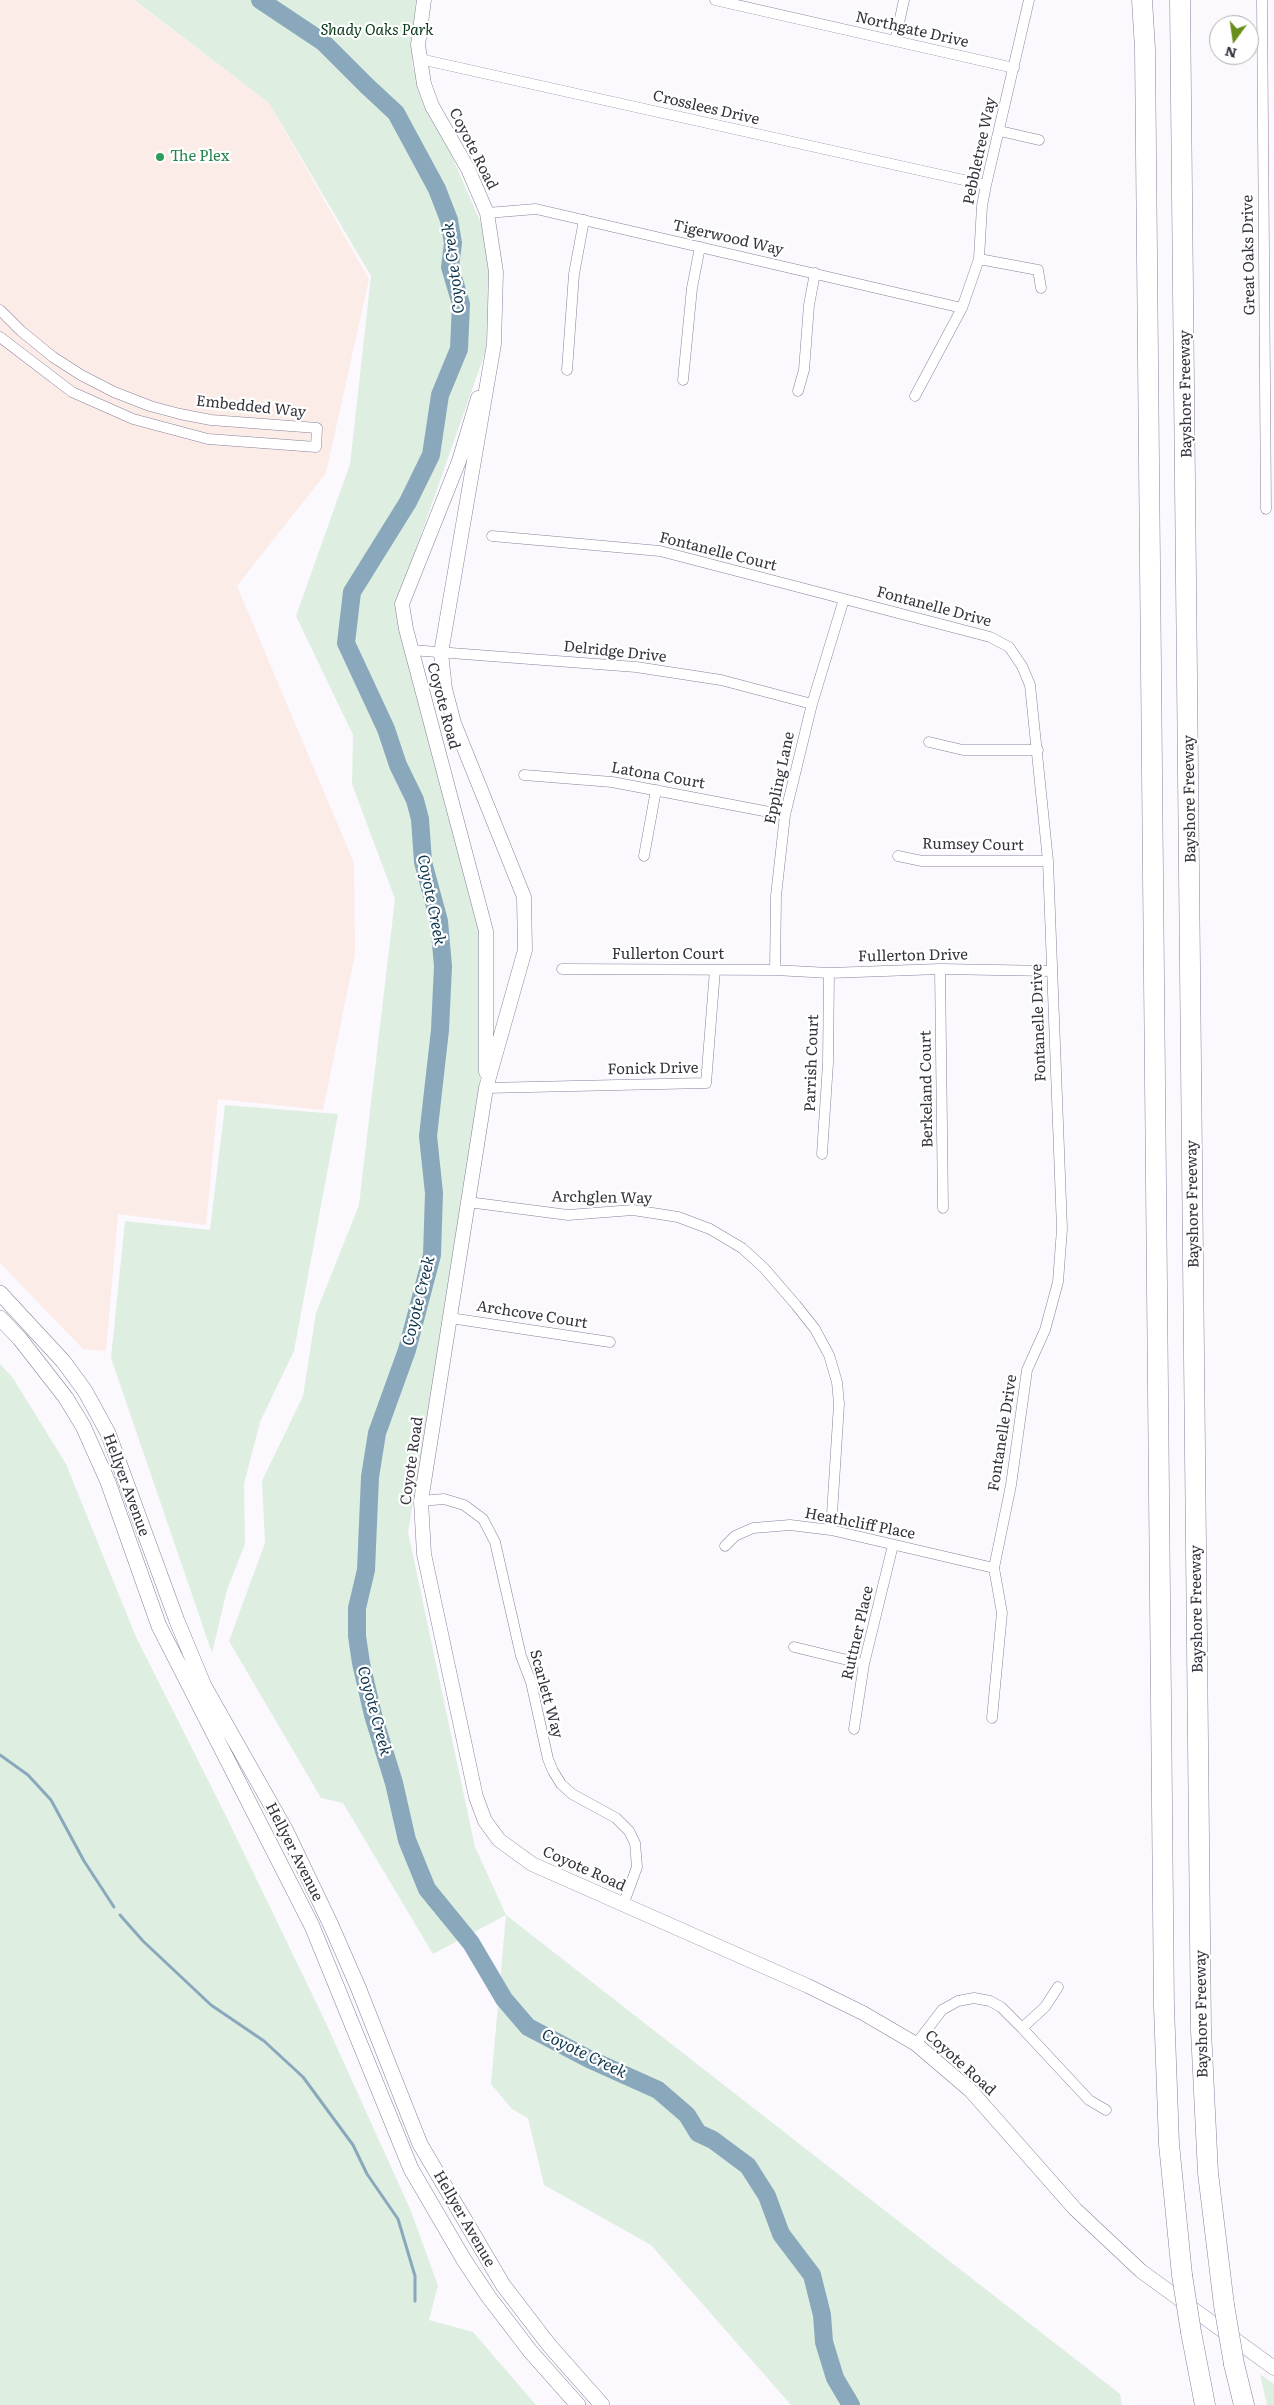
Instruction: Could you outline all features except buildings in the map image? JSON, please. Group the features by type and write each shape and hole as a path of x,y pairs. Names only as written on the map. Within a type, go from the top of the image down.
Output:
{"highway":[{"path":"1142,0 1146,59 1164,2007 1169,2144 1182,2275 1204,2405"},
{"name":"Bayshore Freeway","path":"1180,0 1201,2030 1208,2173 1224,2305 1234,2364 1244,2405"}],"main road":[{"name":"Hellyer Avenue","path":"0,1293 63,1361 85,1391 108,1433 177,1621 204,1686 286,1831 330,1923 358,1987 420,2144 503,2285 549,2346 602,2405"},
{"name":"Hellyer Avenue","path":"0,1318 20,1339 66,1398 84,1426 108,1482 159,1626 312,1926 412,2169 464,2260 488,2296 530,2351 578,2405"},
{"path":"108,1482 124,1476"},
{"path":"488,2296 503,2285"}],"street":[{"name":"Coyote Road","path":"424,0 418,45 424,84 432,106 468,169 487,213 496,272 494,344 441,652 445,689 454,722 524,897 525,950 486,1088 421,1501 424,1554 476,1797 485,1821 499,1840 532,1864 808,1986 863,2013 916,2044 971,2092 1075,2210 1141,2271 1274,2368"},
{"name":"Northgate Drive","path":"715,0 1014,68"},
{"path":"895,41 904,0"},
{"name":"Pebbletree Way","path":"915,396 962,308 979,259 982,206 986,185 1029,0"},
{"name":"Great Oaks Drive","path":"1262,0 1270,456 1266,509"},
{"name":"Crosslees Drive","path":"420,59 986,185"},
{"path":"1263,104 1274,104"},
{"path":"1000,131 1039,140"},
{"name":"Tigerwood Way","path":"487,213 536,209 962,308"},
{"path":"567,370 574,274 584,220"},
{"path":"683,380 692,288 700,247"},
{"path":"979,259 1038,270 1041,288"},
{"path":"798,391 804,370 808,305 815,273"},
{"name":"Embedded Way","path":"0,310 20,331 53,357 81,375 114,392 150,406 211,420 317,428 316,448 208,439 132,419 72,392 0,337"},
{"name":"Coyote Road","path":"486,1088 486,931 412,650 402,604 459,461 494,344"},
{"name":"Fontanelle Court","path":"492,536 660,551 844,599"},
{"name":"Eppling Lane","path":"775,970 776,896 785,815 812,704 844,599"},
{"name":"Fontanelle Drive","path":"844,599 990,637 1009,647 1022,666 1030,685 1048,861 1062,1229 1058,1282 1045,1330 1027,1370 1011,1485 994,1568"},
{"name":"Delridge Drive","path":"412,650 636,667 721,680 812,704"},
{"path":"929,742 963,750 1038,750"},
{"name":"Latona Court","path":"524,775 612,782 785,815"},
{"path":"644,856 656,790"},
{"name":"Rumsey Court","path":"898,856 922,861 1048,861"},
{"name":"Fullerton Court","path":"562,969 775,970"},
{"name":"Fullerton Drive","path":"775,970 829,972 940,969 1051,971"},
{"name":"Berkeland Court","path":"940,969 944,1208"},
{"name":"Fonick Drive","path":"486,1088 706,1083 715,970"},
{"name":"Parrish Court","path":"822,1154 828,1063 829,972"},
{"name":"Archglen Way","path":"468,1202 568,1215 633,1210 678,1217 710,1229 742,1248 764,1268 796,1304 815,1329 829,1355 837,1382 838,1404 831,1530"},
{"name":"Archcove Court","path":"450,1318 610,1342"},
{"name":"Scarlett Way","path":"421,1501 444,1499 464,1505 483,1519 495,1542 521,1656 531,1682 548,1759 553,1772 572,1794 616,1818 629,1831 634,1843 637,1867 623,1904"},
{"name":"Heathcliff Place","path":"725,1546 735,1536 753,1528 790,1525 831,1530 994,1568"},
{"name":"Ruttner Place","path":"854,1729 864,1664 893,1545"},
{"path":"992,1718 1002,1613 994,1568"},
{"path":"794,1647 864,1664"},
{"path":"1022,2028 1045,2006 1058,1986"},
{"path":"916,2044 942,2010 958,2001 974,1998 990,2001 1001,2007 1089,2100 1106,2110"}],"shaded area":[{"path":"0,0 133,0 269,103 369,279 326,473 237,586 354,863 355,954 323,1110 218,1099 206,1225 118,1214 106,1351 83,1349 0,1263"}],"green space":[{"name":"Shady Oaks Park","path":"134,0 416,0 412,65 481,223 490,274 486,350 396,606 479,930 480,1089 455,1255 408,1532 475,1847 506,1915 433,1954 343,1803 321,1798 229,1641 265,1543 262,1481 303,1396 316,1313 359,1205 395,899 352,784 353,735 296,616 350,464 371,276 269,103"},
{"path":"225,1105 338,1114 294,1351 260,1422 244,1484 245,1544 227,1590 212,1653 111,1358 125,1221 210,1230"},
{"path":"0,1364 13,1378 66,1464 136,1637 226,1816 325,2021 411,2211 438,2286 429,2320 473,2332 536,2405 0,2405"},
{"path":"506,1915 1120,2394 1122,2405 791,2405 651,2245 544,2185 528,2118 512,2109 491,2084"},
{"path":"1260,2374 1274,2384 1274,2405 1267,2405"}],"waterway":[{"name":"Coyote Creek","path":"260,0 323,42 396,113 437,189 449,220 453,243 450,267 461,304 459,349 440,395 431,455 408,502 352,592 346,643 386,729 398,765 415,800 420,819 423,862 439,921 443,966 440,1030 428,1136 434,1193 432,1255 407,1350 377,1433 370,1477 366,1570 357,1608 357,1636 361,1663 373,1715 394,1783 407,1840 427,1889 471,1943 504,1999 528,2027 589,2059 658,2090 687,2115 698,2133 713,2140 748,2166 767,2196 781,2234 812,2275 822,2315 824,2342 835,2378 851,2405"},
{"path":"0,1755 28,1775 51,1800 84,1861 114,1907"},
{"path":"120,1915 143,1941 211,2005 264,2041 303,2077 353,2145 367,2174 398,2219 415,2276 415,2301"}],"place":[{"name":"The Plex","path":"160,157"}]}
